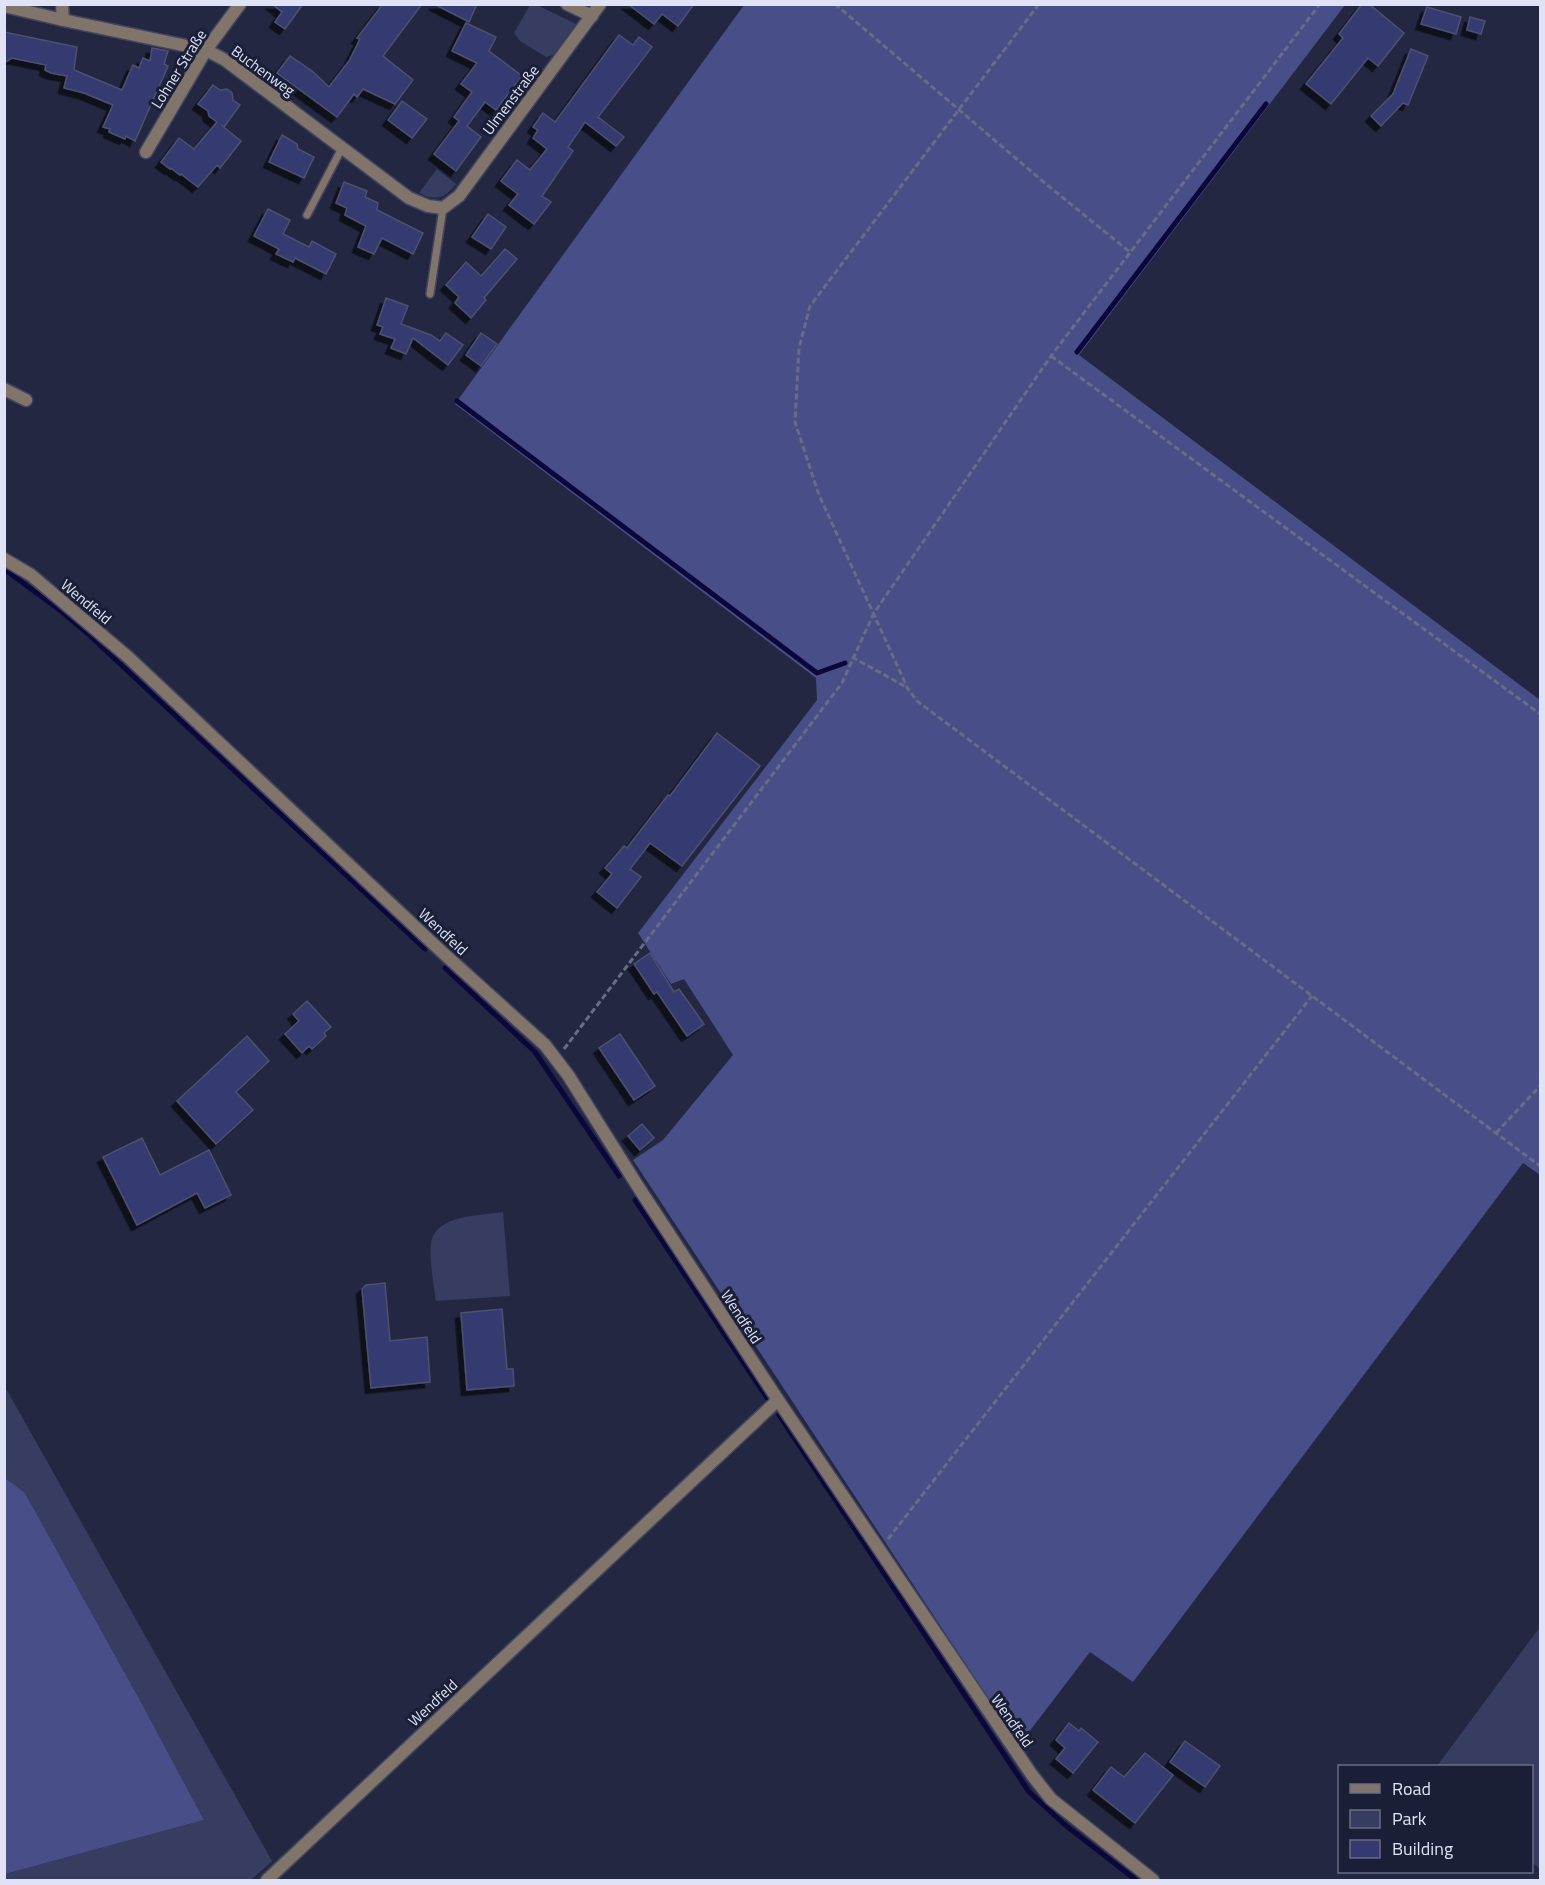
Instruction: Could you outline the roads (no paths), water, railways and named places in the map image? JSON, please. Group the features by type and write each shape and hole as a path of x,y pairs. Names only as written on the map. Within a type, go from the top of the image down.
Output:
{"street":[{"path":"62,4 63,21"},
{"name":"Lohner Straße","path":"146,152 206,50 240,4"},
{"path":"567,4 592,16"},
{"name":"Ulmenstraße","path":"443,208 459,196 600,4"},
{"name":"Buchenweg","path":"4,6 63,21 206,50 225,60 409,198 428,207 443,208"},
{"path":"4,389 26,400"},
{"name":"Wendfeld","path":"4,559 31,575 128,657 433,944 544,1045 990,1716 1051,1799 1153,1881"},
{"name":"Wendfeld","path":"267,1881 778,1400"}],"lane":[{"path":"307,215 342,148"},
{"path":"430,294 443,208"}],"waterway":[{"path":"1077,352 1266,104"},
{"path":"457,401 817,673 845,663"},
{"path":"4,569 87,633 425,949"},
{"path":"445,968 535,1052 619,1176"},
{"path":"635,1200 767,1398"},
{"path":"779,1415 1029,1792 1065,1825 1136,1880"}]}
